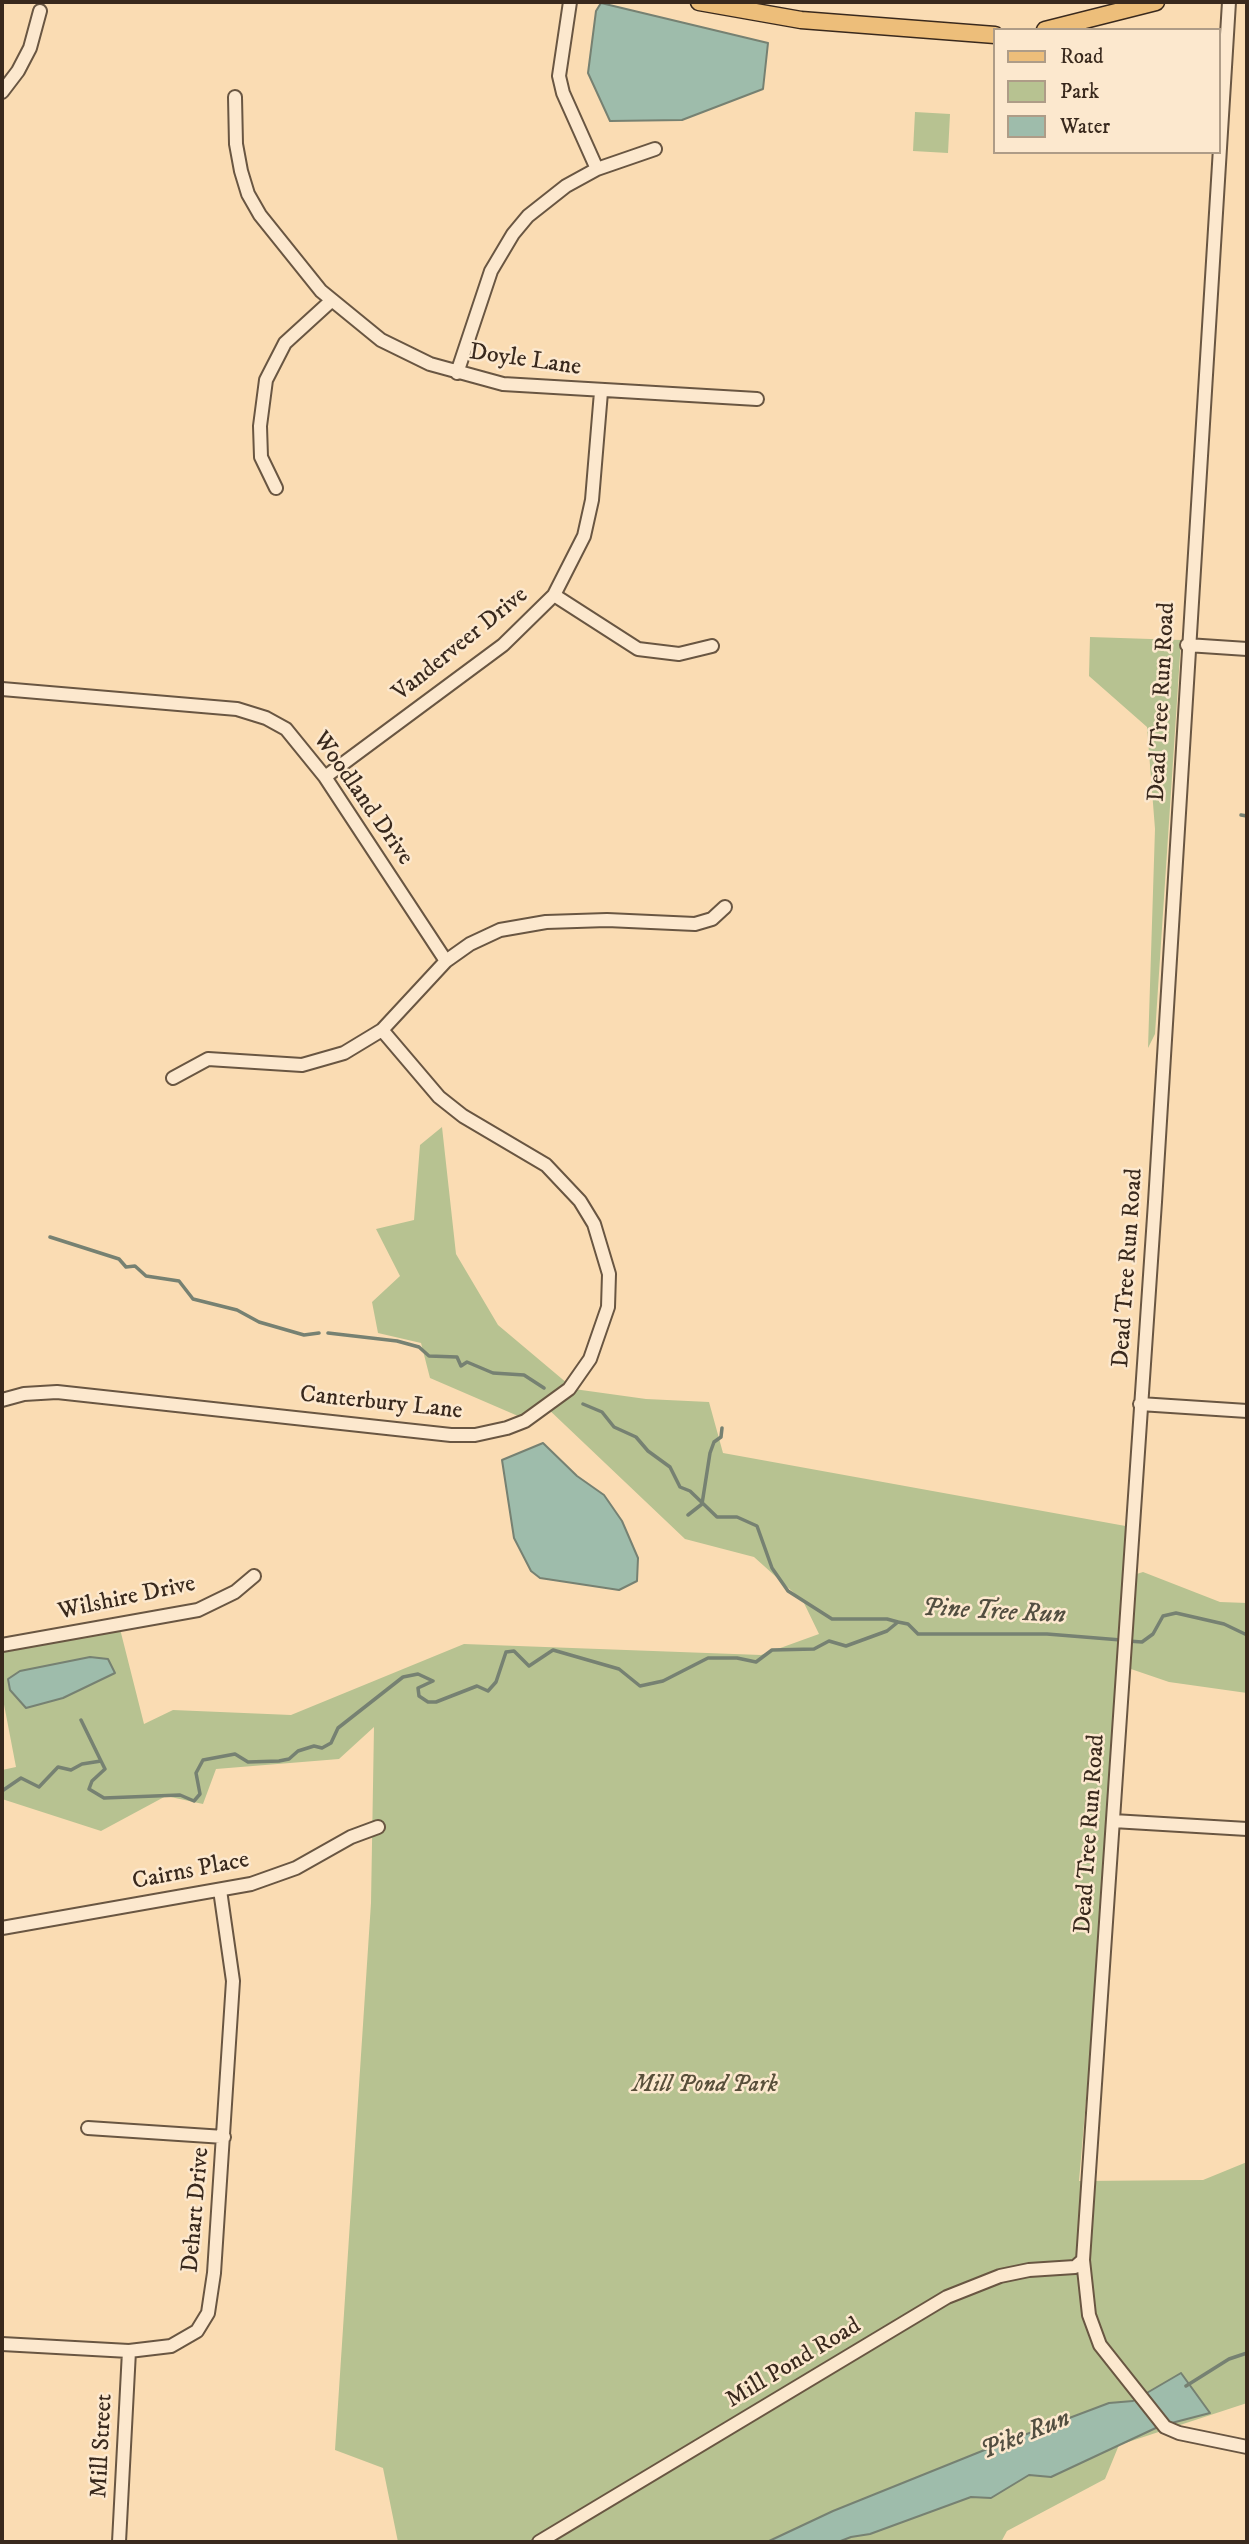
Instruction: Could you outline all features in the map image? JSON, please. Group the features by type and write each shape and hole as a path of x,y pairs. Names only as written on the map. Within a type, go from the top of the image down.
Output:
{"main road":[{"path":"699,2 801,20 993,35"},
{"path":"1053,28 1157,2"}],"street":[{"path":"570,2 559,76 563,93 597,169"},
{"name":"Dead Tree Run Road","path":"1221,124 1229,2"},
{"path":"2,92 30,48 40,11"},
{"name":"Doyle Lane","path":"235,97 236,144 248,194 260,215 331,300 381,340 430,364 503,384 601,392 758,399"},
{"path":"457,373 491,271 513,234 544,202 597,169 655,149"},
{"name":"Dead Tree Run Road","path":"1219,154 1125,1648 1083,2260 1087,2307 1096,2336 1106,2355 1165,2427 1179,2433 1247,2447"},
{"path":"276,488 261,457 260,426 270,369 285,343 331,300"},
{"name":"Vanderveer Drive","path":"325,777 503,645 554,595 579,547 587,524 597,463 601,392"},
{"path":"554,595 638,649 679,654 712,646"},
{"path":"1187,645 1247,649"},
{"name":"Woodland Drive","path":"2,689 237,709 266,718 286,729 325,777 446,961"},
{"path":"173,1078 208,1059 291,1065 324,1061 356,1048 382,1030 446,961 470,944 518,926 607,920 695,924 712,919 725,908"},
{"name":"Canterbury Lane","path":"2,1400 24,1394 57,1392 451,1435 475,1435 525,1421 569,1389 590,1360 608,1307 609,1274 594,1224 580,1201 546,1165 463,1116 439,1097 382,1030"},
{"path":"1140,1404 1247,1411"},
{"name":"Wilshire Drive","path":"2,1645 198,1610 234,1592 254,1576"},
{"path":"1113,1821 1247,1829"},
{"name":"Cairns Place","path":"2,1928 220,1890 281,1875 351,1837 378,1827"},
{"name":"Dehart Drive","path":"2,2344 129,2351 171,2346 190,2337 208,2313 224,2137 233,1980 220,1890"},
{"path":"88,2127 224,2137"},
{"name":"Mill Pond Road","path":"539,2542 947,2297 1000,2276 1029,2270 1075,2267 1083,2260"},
{"name":"Mill Street","path":"119,2542 129,2351"}],"green space":[{"path":"915,112 950,114 948,153 913,151"},
{"path":"1090,637 1181,640 1155,1034 1148,1048 1155,829 1147,727 1089,676"},
{"name":"Mill Pond Park","path":"442,1127 456,1254 498,1325 574,1389 646,1399 709,1402 723,1453 1131,1527 1127,1577 1143,1572 1220,1602 1247,1603 1247,1693 1169,1682 1128,1668 1116,1756 1079,2181 1203,2180 1247,2162 1247,2403 1119,2445 1105,2479 1007,2531 1001,2542 398,2542 383,2468 335,2450 371,1903 374,1727 339,1759 216,1769 203,1804 166,1796 101,1831 2,1799 2,1770 16,1767 2,1694 2,1642 118,1621 144,1724 173,1710 291,1715 464,1644 761,1655 819,1634 803,1601 754,1557 685,1539 545,1406 525,1419 430,1378 421,1343 378,1333 372,1302 400,1276 376,1229 414,1220 420,1145"}],"water":[{"path":"601,3 768,43 763,89 682,120 610,121 588,73 596,11"},
{"path":"543,1443 577,1476 604,1495 622,1521 638,1558 637,1581 619,1590 540,1578 531,1571 514,1538 502,1460"},
{"path":"90,1657 108,1659 115,1673 63,1698 26,1708 10,1690 8,1679 20,1671"},
{"path":"1181,2373 1210,2413 1160,2426 1051,2477 1029,2475 991,2498 971,2497 870,2534 838,2542 767,2542 833,2511 987,2449 1109,2403 1133,2401"}],"waterway":[{"path":"1241,815 1247,816"},
{"path":"50,1237 119,1259 126,1267 135,1266 146,1276 179,1281 193,1299 237,1310 259,1322 304,1335 319,1333"},
{"path":"328,1333 397,1341 419,1347 429,1356 457,1357 461,1366 467,1362 493,1373 524,1375 544,1388"},
{"path":"583,1404 602,1412 614,1427 636,1437 648,1451 670,1467 680,1487 690,1491 717,1517 737,1517 757,1526 772,1568 788,1591 832,1619 887,1619 898,1622"},
{"path":"688,1515 702,1504 710,1453 714,1442 721,1437 722,1428"},
{"name":"Pine Tree Run","path":"1128,1641 1142,1642 1153,1634 1163,1616 1176,1613 1224,1624 1247,1635"},
{"name":"Pine Tree Run","path":"2,1791 21,1778 39,1787 58,1767 71,1770 82,1764 101,1761 105,1769 92,1781 89,1789 104,1798 180,1795 194,1801 200,1794 196,1773 203,1760 235,1754 248,1762 279,1761 289,1759 298,1751 314,1746 322,1748 331,1743 338,1728 403,1677 418,1674 433,1681 418,1688 419,1696 428,1702 436,1702 477,1686 488,1691 496,1682 506,1652 514,1651 529,1666 553,1650 619,1669 640,1686 663,1681 708,1658 737,1658 756,1662 772,1650 814,1649 829,1641 846,1646 887,1631 898,1622 908,1624 918,1634 1047,1634 1121,1640"},
{"path":"81,1720 101,1761"},
{"name":"Pike Run","path":"1186,2386 1229,2359 1247,2353"}]}
